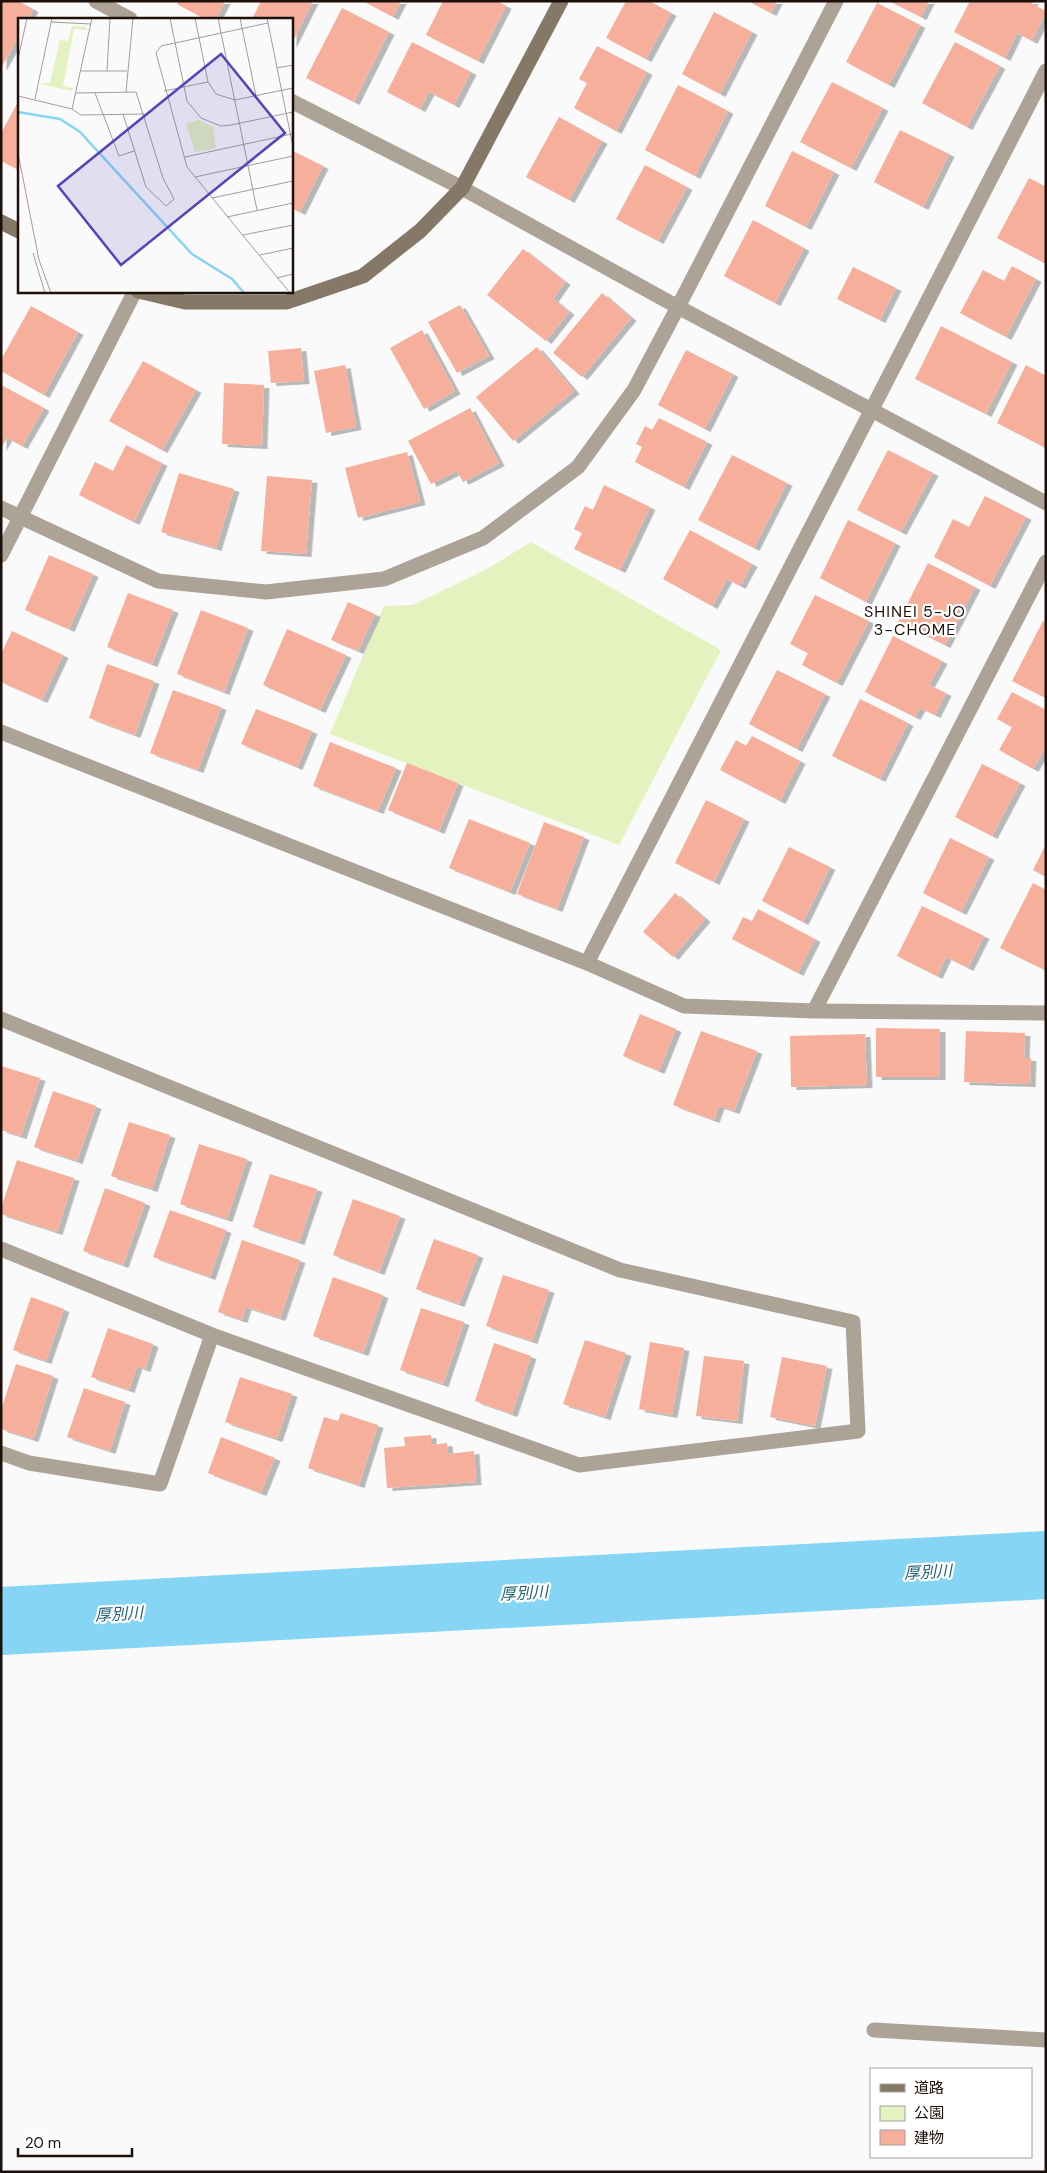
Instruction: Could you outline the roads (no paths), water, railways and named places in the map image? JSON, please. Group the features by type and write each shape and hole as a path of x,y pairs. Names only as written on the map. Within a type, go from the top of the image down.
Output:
{"street":[{"path":"96,1 128,18"},
{"path":"141,292 185,302 287,302 363,276 420,231 462,188 561,1"},
{"path":"1,508 158,581 266,592 384,579 483,538 578,467 634,390 836,1"},
{"path":"587,963 1046,71"},
{"path":"292,102 462,188 678,308 872,409 1046,503"},
{"path":"1,222 18,230"},
{"path":"1,555 136,292"},
{"path":"814,1011 1046,562"},
{"path":"1,732 587,963 684,1006 814,1011 1046,1013"},
{"path":"1,1018 620,1270 853,1322 858,1431 578,1465 212,1335 1,1249"},
{"path":"1,1454 29,1463 160,1484 212,1335"},
{"path":"874,2030 1046,2040"}],"waterway":[{"name":"厚別川","path":"1,1621 1046,1565"}],"district":[{"name":"SHINEI 5-JO 3-CHOME","path":"915,620"}]}
